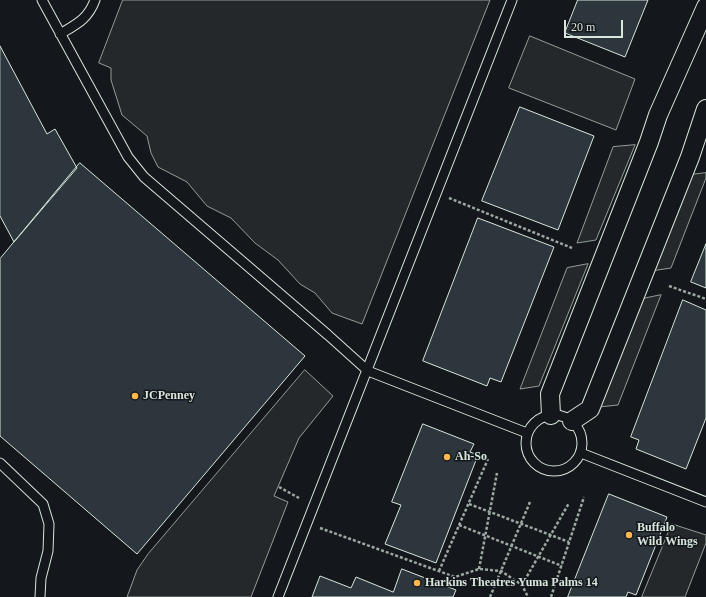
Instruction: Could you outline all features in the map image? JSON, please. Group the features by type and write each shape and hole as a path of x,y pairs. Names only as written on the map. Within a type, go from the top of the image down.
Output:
{"street":[{"path":"551,415 550,394 649,142 658,115 706,7"},
{"path":"572,421 590,409 690,157 706,109"}],"lane":[{"path":"42,0 128,157 144,177 328,334 368,371 527,433"},
{"path":"60,34 82,21 91,10 95,0"},
{"path":"278,597 368,371 512,0"},
{"path":"551,415 559,415 572,421 582,436 581,454 576,461 570,467 561,471 552,472 543,470 536,466 526,451 525,442 527,433 531,426 536,420 551,415"},
{"path":"581,454 706,502"},
{"path":"0,463 43,504 49,524 48,551 41,578 40,597"}],"path":[{"path":"448,198 572,248"},
{"path":"669,286 706,299"},
{"path":"439,571 488,459"},
{"path":"479,569 498,473"},
{"path":"279,487 299,498"},
{"path":"551,597 584,497"},
{"path":"490,597 530,502"},
{"path":"469,504 569,542"},
{"path":"522,585 569,504"},
{"path":"459,525 562,566"},
{"path":"317,527 455,577 479,569 501,571 522,585 528,597"}],"shaded area":[{"path":"123,0 490,0 362,324 332,313 315,293 300,284 278,260 255,243 231,218 207,206 187,182 158,167 151,153 147,136 122,115 111,80 111,68 99,63"},
{"path":"530,36 635,79 616,130 509,88"},
{"path":"635,145 596,240 577,243 613,147"},
{"path":"706,173 706,178 671,268 651,271 690,175"},
{"path":"588,264 539,386 520,389 567,268"},
{"path":"661,295 618,405 599,407 642,299"},
{"path":"305,370 333,396 299,438 274,496 288,502 251,597 127,597 137,570 148,554"},
{"path":"672,524 706,535 706,543 685,597 642,597"}],"building":[{"path":"578,0 648,0 625,57 565,33"},
{"path":"0,46 47,134 55,129 77,168 14,242 0,216"},
{"path":"520,107 594,136 558,230 482,201"},
{"name":"JCPenney","path":"80,163 305,356 137,554 0,436 0,259"},
{"path":"478,218 554,247 501,382 490,378 487,386 423,361"},
{"path":"706,244 706,288 691,282"},
{"path":"683,300 706,310 706,418 686,469 636,449 639,440 631,437"},
{"path":"423,424 474,444 470,452 478,455 436,563 385,544 401,505 392,502"},
{"path":"609,494 667,517 636,595 628,592 626,597 568,597"},
{"name":"Harkins Theatres Yuma Palms 14","path":"402,569 456,590 453,597 312,597 320,576 351,588 356,577 393,592"}],"place":[{"name":"JCPenney","path":"135,396"},
{"name":"Ah-So","path":"447,457"},
{"name":"Buffalo Wild Wings","path":"629,535"},
{"name":"Harkins Theatres Yuma Palms 14","path":"417,583"}]}
